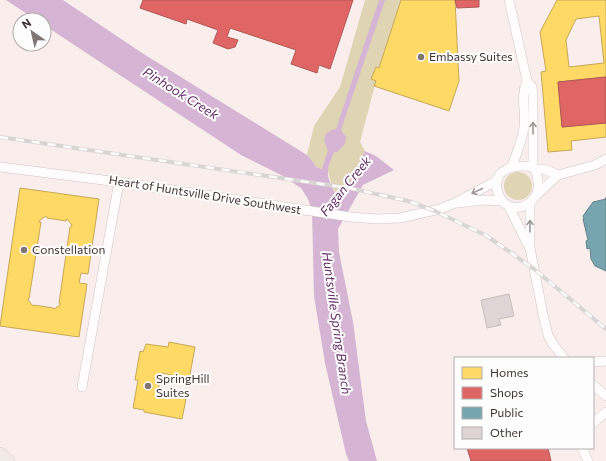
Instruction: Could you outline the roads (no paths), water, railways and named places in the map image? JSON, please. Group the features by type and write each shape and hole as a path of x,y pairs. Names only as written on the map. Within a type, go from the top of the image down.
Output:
{"highway":[{"path":"0,454 8,461"}],"street":[{"path":"509,0 527,81 532,87 535,169 539,186 537,195"},
{"path":"512,167 519,149 524,127 523,89 527,81"},
{"path":"505,203 519,208 530,204 537,195 558,175 595,165 606,159"},
{"path":"530,248 497,191 498,180 501,174 512,167 518,166 544,169 558,175"},
{"name":"Heart of Huntsville Drive Southwest","path":"0,167 119,182 351,217 376,219 400,218 435,211 455,203 498,180"},
{"path":"82,387 119,182"},
{"name":"Heart of Huntsville Drive Southwest","path":"455,203 484,200 505,203"},
{"path":"530,204 530,248 544,320 548,335 563,357"},
{"path":"594,362 606,361"},
{"path":"594,386 606,396"},
{"path":"594,422 606,412"},
{"path":"582,449 588,461"}],"water":[{"path":"6,0 63,0 142,53 307,155 316,167 322,169 328,150 324,141 326,135 330,131 336,129 379,0 385,0 341,130 346,137 345,144 337,152 334,152 328,174 329,181 334,191 337,196 341,197 344,194 365,151 376,156 394,170 363,185 338,229 339,252 353,322 366,421 377,461 349,461 346,454 325,363 314,296 312,210 308,199 301,188 281,175 241,155 52,30 52,12 24,12"}],"railway":[{"path":"0,137 349,188 408,201 435,211 487,236 534,269 606,329"}],"place":[{"name":"Embassy Suites","path":"421,57"},
{"name":"Constellation","path":"24,250"},
{"name":"SpringHill Suites","path":"148,386"}],"water label":[{"name":"Pinhook Creek","path":"181,93"},
{"name":"Fagan Creek","path":"345,186"},
{"name":"Huntsville Spring Branch","path":"337,323"}]}
